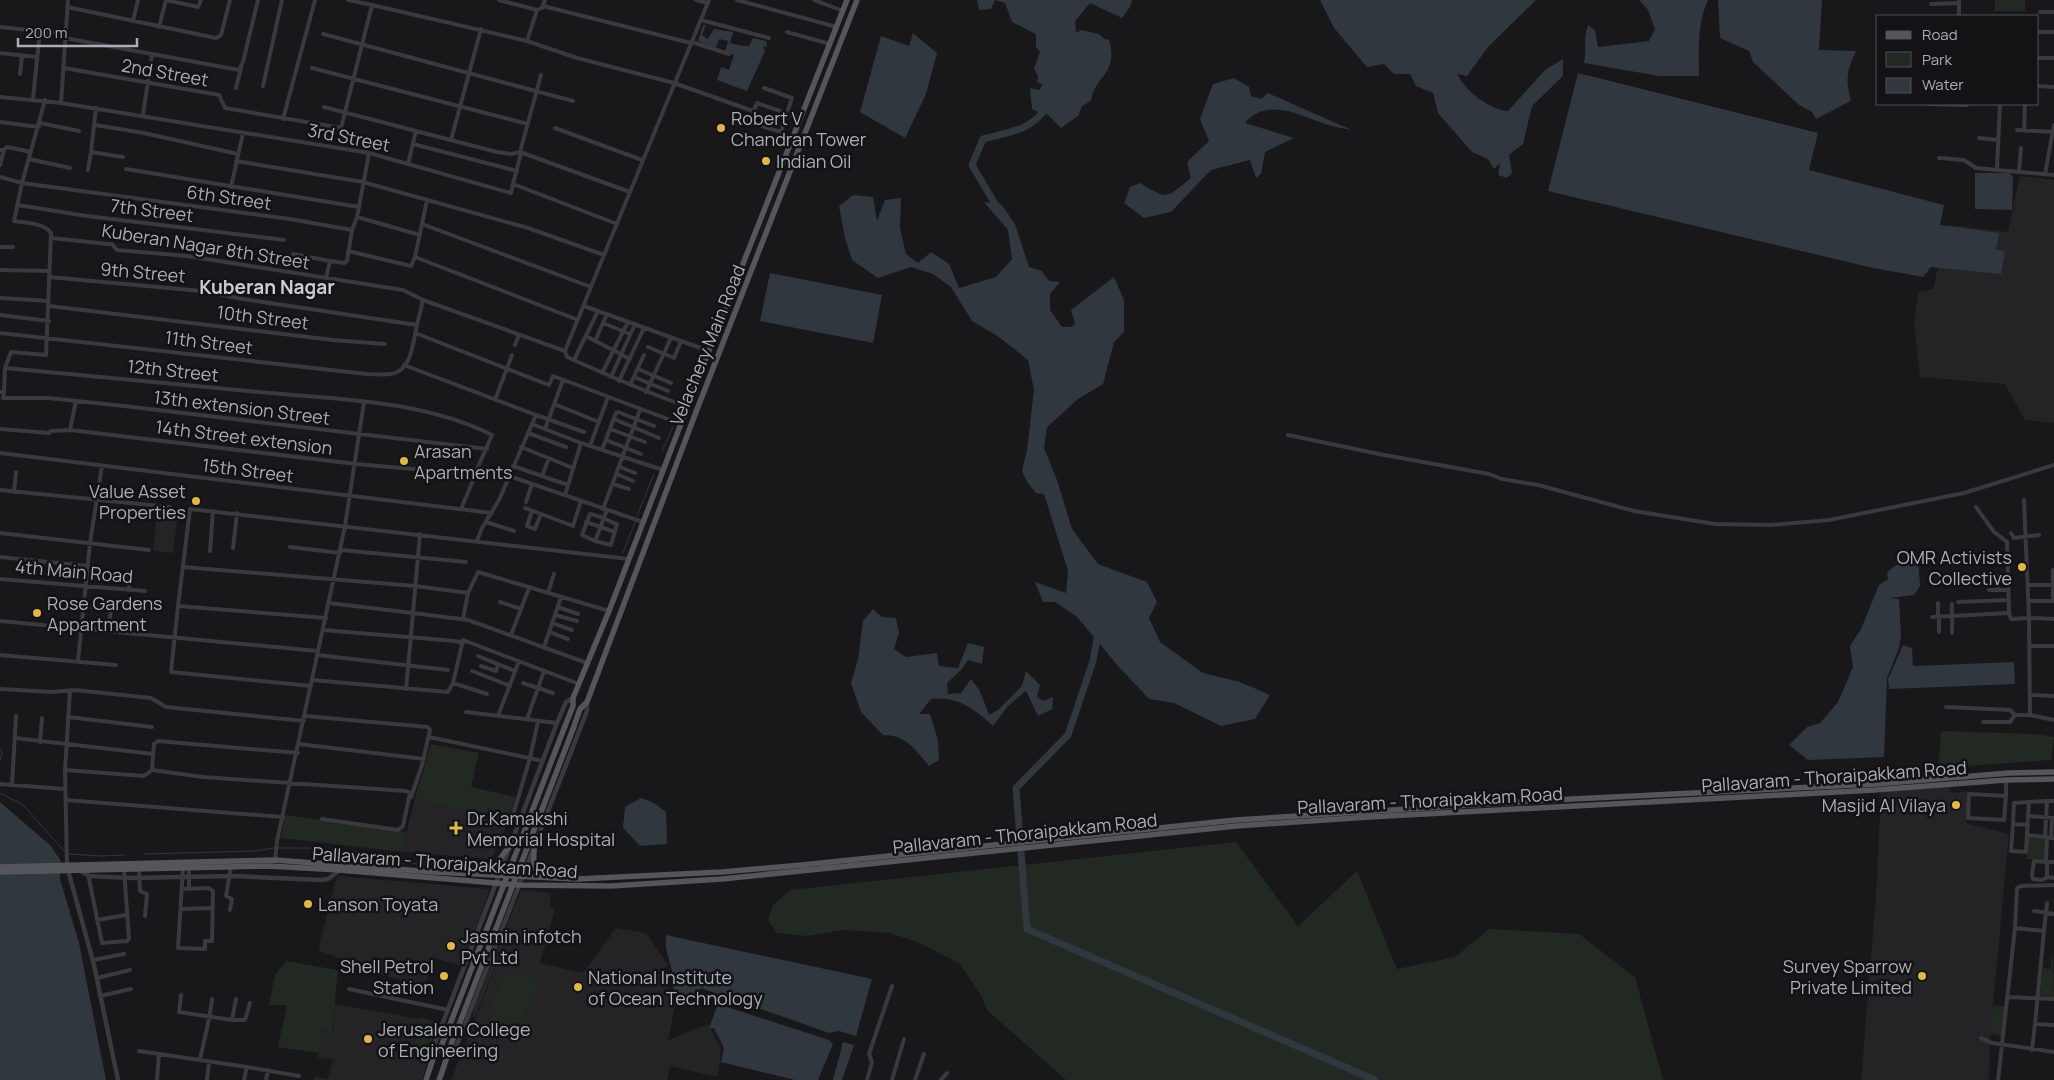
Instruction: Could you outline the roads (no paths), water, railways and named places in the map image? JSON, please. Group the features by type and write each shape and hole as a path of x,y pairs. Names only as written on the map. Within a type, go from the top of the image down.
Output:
{"main road":[{"name":"Velachery Main Road","path":"434,1056 440,1049 449,1027 565,726 573,698 609,611 799,119 847,0"},
{"name":"Velachery Main Road","path":"447,1059 448,1048 457,1030 580,709 587,702 693,419 857,0"},
{"path":"782,164 792,169"},
{"path":"602,628 613,632"},
{"name":"Pallavaram - Thoraipakkam Road","path":"1380,814 1544,800 1875,784 2054,772"},
{"name":"Pallavaram - Thoraipakkam Road","path":"1025,845 1056,838 1199,824 1369,814 1533,809 1874,790 2006,780 2054,779"},
{"name":"Pallavaram - Thoraipakkam Road","path":"0,872 68,867 88,873 124,869 231,867 274,863 519,886 611,886 992,848 1057,845 1174,834 1232,823"},
{"path":"1199,824 1200,830"},
{"path":"1056,838 1057,845"},
{"path":"535,843 533,859 535,869 539,874 564,876"},
{"path":"445,872 449,869 493,870 506,848 510,847"},
{"name":"Pallavaram - Thoraipakkam Road","path":"0,867 274,863 499,874 523,877 564,876 591,878 725,875"},
{"path":"426,1079 434,1056"},
{"path":"439,1080 447,1059"}],"street":[{"path":"61,102 68,0"},
{"path":"133,21 138,0"},
{"path":"159,27 166,0 198,7 202,0"},
{"path":"67,7 218,38 221,35 228,0"},
{"path":"236,88 258,0"},
{"path":"263,86 282,0"},
{"path":"315,0 283,119 339,128 343,127 363,44 370,3"},
{"path":"348,0 370,3 527,41 577,58 674,83 753,111"},
{"path":"499,0 537,10"},
{"path":"527,41 537,10 543,6 545,0"},
{"path":"688,407 619,381 567,357 565,351 708,2 696,0"},
{"path":"736,0 837,27"},
{"path":"814,0 843,11"},
{"path":"1931,4 1959,1 1959,15"},
{"path":"543,6 692,42 730,54"},
{"path":"2040,12 2054,12"},
{"path":"701,20 769,38"},
{"path":"0,27 40,31 152,54 239,70 241,68"},
{"path":"451,140 481,29"},
{"path":"33,100 40,31"},
{"path":"787,32 830,44"},
{"path":"2039,32 2054,32"},
{"path":"323,34 573,101"},
{"path":"0,58 0,53 37,57"},
{"path":"143,115 152,54"},
{"path":"20,74 22,56"},
{"path":"2039,58 2054,58"},
{"name":"2nd Street","path":"64,68 218,95 225,108 283,119"},
{"path":"312,68 528,124"},
{"path":"541,75 513,184 617,224"},
{"path":"2039,86 2054,87"},
{"path":"764,88 792,98 787,114 781,132 779,133 749,122 757,103 787,114 799,119"},
{"name":"3rd Street","path":"0,97 61,102 369,153 510,193 513,184"},
{"path":"0,404 5,368 11,352 46,354 49,321 51,233 46,228 14,221 22,183 45,100"},
{"path":"1997,168 2000,105"},
{"path":"2024,130 2025,105"},
{"path":"324,107 498,152 511,154 521,152 630,192"},
{"path":"88,170 96,108"},
{"path":"0,122 79,131"},
{"path":"95,125 144,132 238,154"},
{"path":"2045,174 2053,141 2054,125"},
{"path":"555,128 642,160"},
{"path":"2017,130 2053,132"},
{"path":"408,164 416,131"},
{"path":"231,187 243,133"},
{"path":"1979,138 1998,140"},
{"path":"412,144 517,171"},
{"path":"0,165 2,150 7,147 31,152"},
{"path":"2019,171 2021,148"},
{"path":"91,152 123,157"},
{"path":"293,254 346,262 369,153"},
{"path":"1939,158 1964,160 1976,168 1997,168 2054,175"},
{"path":"29,159 70,168"},
{"path":"236,161 363,182 528,228 604,255"},
{"path":"126,169 359,207"},
{"name":"6th Street","path":"0,177 22,183 290,219 352,230"},
{"path":"348,251 409,266 415,257 427,200"},
{"name":"7th Street","path":"18,205 87,216 284,240"},
{"path":"357,217 420,235"},
{"path":"422,224 591,287"},
{"name":"Kuberan Nagar 8th Street","path":"51,238 112,244 117,250 187,256 403,290 423,300 565,351"},
{"path":"0,247 13,247"},
{"path":"415,257 578,320"},
{"path":"326,278 330,261"},
{"path":"0,270 50,271"},
{"name":"9th Street","path":"49,277 201,291 417,325"},
{"path":"0,298 49,301"},
{"path":"423,300 410,359 404,365 584,432"},
{"name":"10th Street","path":"49,306 333,340 385,344"},
{"path":"584,306 709,351"},
{"path":"574,360 598,311"},
{"path":"595,341 607,314"},
{"path":"0,315 49,321"},
{"path":"602,373 628,322"},
{"path":"603,323 630,334"},
{"path":"611,377 635,324"},
{"path":"619,381 644,328"},
{"name":"11th Street","path":"0,333 367,374 390,374 398,372 404,365"},
{"path":"415,333 549,386 553,376 681,424"},
{"path":"515,345 519,335"},
{"path":"586,336 630,359"},
{"path":"646,392 671,338"},
{"path":"648,347 674,358 681,341"},
{"path":"495,400 512,355"},
{"path":"630,386 644,355"},
{"path":"0,360 7,362"},
{"name":"12th Street","path":"5,368 364,402 438,414 492,435 487,449"},
{"path":"638,369 671,383"},
{"path":"634,377 668,391"},
{"path":"545,429 563,380"},
{"name":"13th extension Street","path":"2,394 487,449"},
{"path":"590,446 608,397"},
{"path":"70,430 76,401"},
{"path":"274,863 277,841 300,744 346,526 364,402"},
{"path":"554,404 599,422"},
{"path":"595,541 604,519 610,491 640,410"},
{"path":"529,412 532,424"},
{"path":"602,450 618,412 654,426"},
{"path":"477,541 492,513 536,415"},
{"path":"614,419 659,438"},
{"path":"532,424 623,458 663,470"},
{"name":"14th Street extension","path":"0,428 49,433 51,431 70,430 356,464 470,474 474,476"},
{"path":"610,428 645,442"},
{"path":"528,433 566,447"},
{"path":"1288,435 1489,474 1502,479 1538,485 1634,512 1715,524 1771,525 1829,520 1964,493 2054,465"},
{"path":"606,440 641,454"},
{"path":"565,495 581,443"},
{"path":"521,448 573,468"},
{"path":"461,510 487,449"},
{"name":"15th Street","path":"0,453 492,513"},
{"path":"542,476 550,458"},
{"path":"78,661 87,587 90,542 102,466"},
{"path":"513,466 568,485"},
{"path":"620,467 635,473"},
{"path":"14,492 16,472"},
{"path":"617,474 633,481"},
{"path":"509,476 643,522"},
{"path":"526,502 532,484"},
{"path":"613,484 630,489"},
{"path":"0,490 170,507"},
{"path":"610,491 616,493"},
{"path":"2024,500 2030,646 2030,715"},
{"path":"525,508 573,526 581,501"},
{"path":"1976,507 1994,532 2007,542 2009,612 2011,618 2054,619"},
{"path":"311,686 171,672 190,509 629,559"},
{"path":"210,551 213,511"},
{"path":"532,511 527,526 535,529 541,514"},
{"path":"233,548 237,514"},
{"path":"590,514 604,519 617,524 611,546 582,537 590,514"},
{"path":"486,522 514,531"},
{"path":"586,522 615,532"},
{"path":"0,533 149,550"},
{"path":"2011,533 2014,538 2038,535"},
{"path":"406,688 420,534"},
{"path":"290,548 466,562"},
{"path":"0,557 88,566"},
{"path":"183,567 415,586 468,593"},
{"path":"129,590 130,570"},
{"path":"2028,601 2054,601 2053,570"},
{"path":"463,619 468,593 478,572 609,611"},
{"path":"548,593 554,574"},
{"path":"1985,576 2008,576"},
{"path":"1998,576 1998,590"},
{"name":"4th Main Road","path":"0,579 145,591"},
{"path":"2028,585 2053,586"},
{"path":"511,635 529,588"},
{"path":"1989,590 2008,590"},
{"path":"544,647 561,597"},
{"path":"1958,602 2009,600"},
{"path":"500,602 521,609"},
{"path":"1938,603 1939,632"},
{"path":"329,604 463,619 587,663"},
{"path":"1952,604 1952,632"},
{"path":"84,606 111,609 109,624 98,624 97,630"},
{"path":"178,606 326,618"},
{"path":"558,607 578,614"},
{"path":"1932,616 2009,612"},
{"path":"555,614 576,622"},
{"path":"0,621 174,637 448,670"},
{"path":"552,623 572,630"},
{"path":"323,630 462,643 463,640 579,684"},
{"path":"549,632 568,639"},
{"path":"312,680 448,692 453,683 462,643"},
{"path":"2030,646 2054,646"},
{"path":"0,655 116,665"},
{"path":"478,656 515,671"},
{"path":"498,716 519,661"},
{"path":"481,666 496,671 498,664"},
{"path":"472,671 510,686"},
{"path":"527,719 544,671"},
{"path":"453,683 487,694"},
{"path":"523,683 553,693"},
{"path":"0,689 52,692 75,690 150,698 166,706 304,721"},
{"path":"70,690 65,770 68,867 93,960 118,1080"},
{"path":"2030,695 2054,696"},
{"path":"434,1056 434,1046 557,723 566,702 573,698"},
{"path":"447,1059 455,1050 523,877 587,711 587,702"},
{"path":"1946,707 2010,710 2015,715 2030,715 2054,720"},
{"path":"466,712 557,723"},
{"path":"1983,722 2010,722 2015,715"},
{"path":"12,785 16,716"},
{"path":"305,716 428,727 430,730 424,759 410,798"},
{"path":"68,717 152,727"},
{"path":"40,742 42,718"},
{"path":"513,815 530,758 538,721"},
{"path":"429,737 543,761"},
{"path":"15,738 153,754"},
{"path":"152,770 156,742 162,741 298,753"},
{"path":"300,744 424,759"},
{"path":"65,770 144,776 152,770 203,777 410,792 403,826 398,830 322,819"},
{"path":"2006,780 2006,796 2004,820 1968,818 1969,794 2006,796"},
{"path":"0,784 65,790"},
{"path":"66,800 283,817"},
{"path":"2047,801 2049,837"},
{"path":"2029,802 2026,852 2012,850 2014,803 2029,802 2047,801 2054,801"},
{"path":"2028,816 2053,818 2049,837 2046,874 2048,878"},
{"path":"2013,824 2028,825"},
{"path":"2027,835 2049,837"},
{"path":"2054,862 2034,861 2032,876 2033,879 2042,880 2054,878"},
{"path":"230,910 232,899 226,896 231,867"},
{"path":"182,889 212,889 212,941 205,941 205,948 178,948 181,909 182,889 183,876 186,868"},
{"path":"186,868 189,876 189,889"},
{"path":"124,869 124,878 126,915 129,938 127,940 102,944 88,873 124,878 229,876 321,880 328,879 340,870"},
{"path":"139,869 140,891 147,894 145,916"},
{"path":"1998,1080 2015,928 2017,888 2021,886 2054,885"},
{"path":"2032,1050 2047,903"},
{"path":"181,909 212,908"},
{"path":"2034,911 2054,914"},
{"path":"97,920 126,915"},
{"path":"2015,928 2044,931"},
{"path":"93,960 124,954"},
{"path":"97,978 130,970"},
{"path":"868,1080 872,1062 869,1054 892,986"},
{"path":"100,996 131,989"},
{"path":"349,989 448,1010"},
{"path":"181,995 179,1012 232,1020 245,1020 250,1003"},
{"path":"2008,997 2054,999"},
{"path":"200,1060 210,1017 212,999"},
{"path":"232,1020 236,999"},
{"path":"2035,1024 2054,1025"},
{"path":"1981,1038 2001,1045 2054,1052"},
{"path":"892,1080 904,1039"},
{"path":"139,1052 299,1076"},
{"path":"157,1080 159,1054"},
{"path":"915,1080 924,1054"},
{"path":"207,1080 209,1061"},
{"path":"244,1080 247,1067"},
{"path":"266,1080 268,1070"},
{"path":"941,1080 947,1073"}],"water":[{"path":"977,0 995,0 991,9 979,10"},
{"path":"995,0 1132,0 1130,7 1122,18 1090,3 1075,21 1076,33 1081,30 1099,34 1109,40 1111,61 1109,68 1093,92 1091,101 1082,106 1078,116 1061,128 1047,114 1042,114 1032,109 1030,88 1040,90 1042,84 1037,82 1038,76 1034,68 1040,52 1036,47 1036,34 1012,22 1005,3"},
{"path":"1320,0 1536,0 1488,47 1467,76 1458,74 1465,86 1478,98 1494,107 1508,111 1545,70 1563,59 1563,76 1532,106 1523,144 1509,155 1512,173 1507,178 1498,175 1500,163 1494,169 1488,159 1472,152 1438,113 1433,93 1416,86 1410,74 1394,74 1384,64 1367,67 1334,28"},
{"path":"1639,0 1708,0 1700,28 1699,76 1659,76 1584,63 1588,25 1595,30 1598,47 1649,41 1655,29 1648,10"},
{"path":"1718,0 1822,0 1819,50 1856,51 1848,75 1851,101 1816,119 1812,112 1799,105 1753,62 1749,51 1720,38"},
{"path":"703,25 706,25 702,35 708,39 714,29 733,32 730,43 749,46 753,38 766,41 767,47 763,46 765,51 747,91 717,80 721,67 729,70 734,55 725,52 728,41 719,39 716,48 698,41"},
{"path":"913,33 937,53 926,94 905,138 860,112 881,36 909,46"},
{"path":"1578,73 1818,133 1809,170 1944,205 1940,225 1999,233 1996,249 2005,252 2001,274 1931,267 1923,277 1873,268 1548,191"},
{"path":"1234,78 1249,87 1251,96 1261,99 1268,93 1352,130 1328,125 1284,110 1263,111 1254,115 1245,123 1294,138 1265,152 1261,174 1256,178 1250,160 1211,170 1171,212 1144,218 1124,203 1130,187 1140,183 1167,195 1191,178 1187,162 1209,141 1200,119 1213,84"},
{"path":"1975,173 2010,173 2013,177 2012,210 1975,209"},
{"path":"853,195 873,197 877,221 885,200 901,198 900,228 906,254 918,263 931,252 949,264 959,288 996,277 1012,259 1008,230 984,202 1001,204 1015,224 1029,267 1042,271 1049,281 1060,282 1050,294 1050,310 1062,327 1071,327 1075,324 1071,310 1114,277 1124,300 1124,332 1114,342 1103,384 1078,399 1047,427 1044,448 1057,480 1072,529 1098,564 1147,582 1157,602 1149,618 1160,642 1203,673 1240,682 1270,695 1255,719 1221,726 1174,703 1149,699 1076,616 1055,602 1043,602 1035,582 1066,593 1068,571 1044,494 1036,493 1027,482 1022,471 1027,450 1034,390 1028,360 999,337 972,321 951,287 933,274 911,267 878,278 852,260 845,238 839,206"},
{"path":"770,273 882,295 873,343 760,321"},
{"path":"1918,557 1920,586 1914,595 1889,598 1899,599 1901,636 1899,648 1887,678 1884,757 1808,760 1789,745 1807,727 1820,723 1838,702 1853,667 1850,646 1861,629 1879,585 1888,579 1887,572 1902,561"},
{"path":"873,609 882,617 896,618 899,633 894,649 906,657 937,653 939,666 958,668 968,643 984,647 982,664 968,660 961,670 947,683 948,694 961,693 971,679 980,691 989,715 998,710 1022,686 1026,671 1040,685 1037,697 1043,701 1053,697 1052,709 1038,716 1026,691 1008,706 993,726 965,705 949,700 931,699 919,714 930,714 938,740 939,760 929,766 904,740 898,737 883,735 861,712 851,683 858,659 863,621"},
{"path":"1903,645 1912,648 1913,666 2014,662 2015,684 1889,689 1888,679"},
{"path":"641,798 654,803 666,812 667,844 640,846 623,828 625,807"},
{"path":"0,802 51,846 61,861 60,879 79,943 106,1080 0,1080"},
{"path":"666,935 872,979 856,1036 839,1031 829,1033 701,988 694,1000 677,997 671,983 672,971 666,948"},
{"path":"718,1004 829,1040 833,1044 818,1080 795,1080 721,1062 724,1048 714,1028 709,1028"},
{"path":"843,1042 854,1045 842,1080 833,1080"}],"waterway":[{"path":"998,209 972,165 983,139 1027,126 1047,106"},
{"path":"662,451 673,427"},
{"path":"637,516 654,474"},
{"path":"623,553 635,522"},
{"path":"1098,633 1093,661 1068,735 1016,788 1027,929 1375,1080"},
{"path":"0,749 2,754 0,760"},
{"path":"0,793 23,805 65,852"},
{"path":"506,846 508,841"},
{"path":"144,854 312,848 358,852 399,863 486,867"},
{"path":"69,854 124,855"}],"place":[{"name":"Robert V Chandran Tower","path":"721,128"},
{"name":"Indian Oil","path":"766,161"},
{"name":"Arasan Apartments","path":"404,461"},
{"name":"Value Asset Properties","path":"196,501"},
{"name":"OMR Activists Collective","path":"2022,567"},
{"name":"Rose Gardens Appartment","path":"37,613"},
{"name":"Masjid Al Vilaya","path":"1956,805"},
{"name":"Dr.Kamakshi Memorial Hospital","path":"456,828"},
{"name":"Lanson Toyata","path":"308,904"},
{"name":"Jasmin infotch Pvt Ltd","path":"451,946"},
{"name":"Shell Petrol Station","path":"444,976"},
{"name":"Survey Sparrow Private Limited","path":"1922,976"},
{"name":"National Institute of Ocean Technology","path":"578,987"},
{"name":"Jerusalem College of Engineering","path":"368,1039"}],"district":[{"name":"Kuberan Nagar","path":"267,287"}]}
